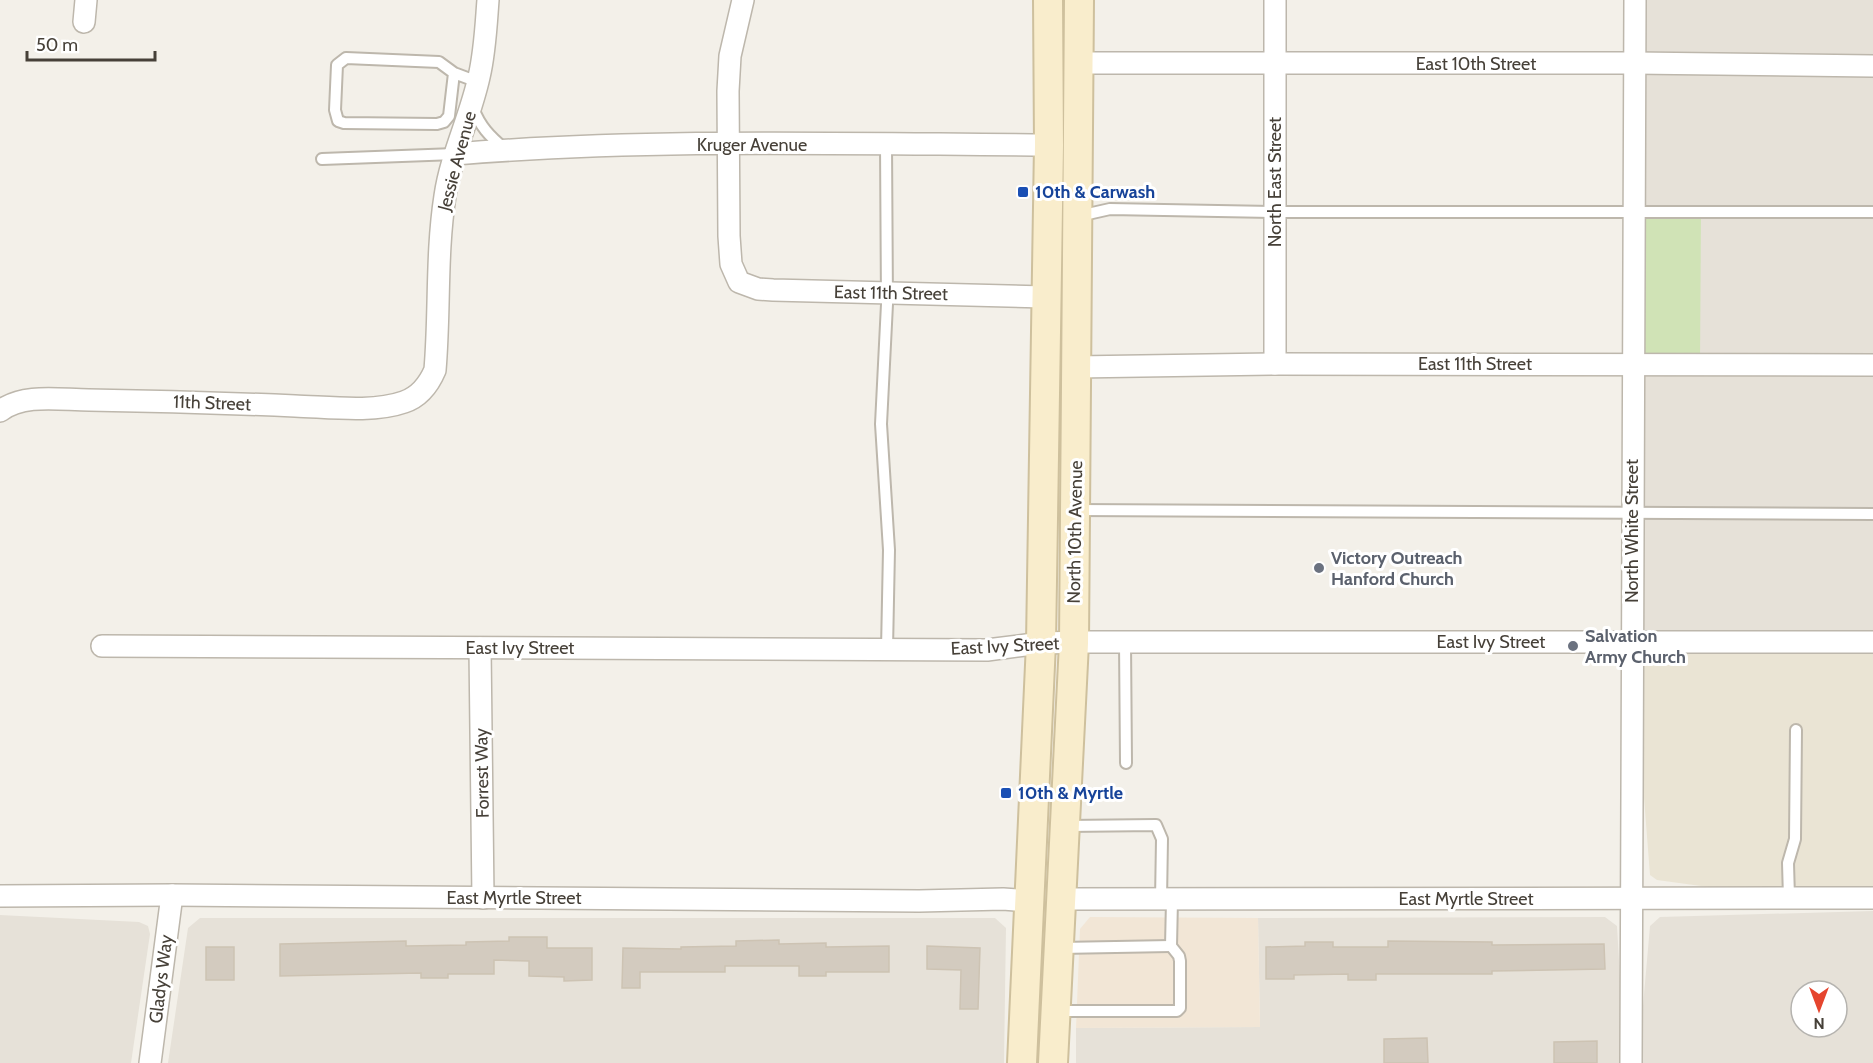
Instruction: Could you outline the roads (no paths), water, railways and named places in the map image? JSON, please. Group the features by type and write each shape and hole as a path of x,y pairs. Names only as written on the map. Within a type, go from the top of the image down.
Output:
{"main road":[{"name":"North 10th Avenue","path":"1022,1063 1041,643 1049,145 1048,0"},
{"path":"1062,0 1064,45 1070,57 1079,63"},
{"name":"North 10th Avenue","path":"1051,1063 1074,643 1079,0"},
{"path":"1049,145 1063,165 1064,240 1067,260 1077,279"},
{"path":"1035,767 1046,811 1044,878 1047,888 1060,899"},
{"path":"1029,901 1039,908 1041,917 1038,1013 1051,1063"}],"street":[{"path":"84,22 86,0"},
{"name":"Jessie Avenue","path":"422,391 431,380 435,370 440,237 445,195 455,154 478,82 484,49 488,0"},
{"path":"730,144 728,91 730,56 743,0"},
{"name":"North East Street","path":"1275,0 1275,364"},
{"name":"North White Street","path":"1631,1063 1635,0"},
{"name":"East 10th Street","path":"1079,63 1634,63 1873,66"},
{"name":"Kruger Avenue","path":"455,154 506,150 730,144 1049,145"},
{"name":"East 11th Street","path":"730,144 729,236 731,264 739,282 758,289 773,290 1046,297"},
{"name":"East 11th Street","path":"1076,367 1275,364 1873,364"},
{"name":"11th Street","path":"0,411 10,404 36,400 392,406 422,391"},
{"name":"East Ivy Street","path":"102,646 987,650 1041,643 1125,642 1873,642"},
{"name":"Forrest Way","path":"480,648 483,898"},
{"name":"East Myrtle Street","path":"0,896 172,895 920,901 1003,899 1029,901"},
{"name":"Gladys Way","path":"150,1063 172,895"},
{"name":"East Myrtle Street","path":"1060,899 1873,898"}],"lane":[{"path":"454,73 449,116 444,122 436,124 344,123 338,121 335,110 337,65 346,58 439,62 454,73 478,82"},
{"path":"472,104 479,124 506,150"},
{"path":"886,144 886,293 881,424 889,550 887,649"},
{"path":"322,159 455,154"},
{"path":"1078,216 1110,209 1275,212 1873,212"},
{"path":"1075,510 1873,514"},
{"path":"1125,642 1126,763"},
{"path":"1789,898 1788,863 1795,839 1796,730"},
{"path":"1054,1011 1177,1011 1180,1008 1180,961 1171,946 1162,839 1156,825 1064,826"},
{"path":"1057,948 1171,946"}],"place":[{"name":"10th & Carwash","path":"1023,192"},
{"name":"Victory Outreach Hanford Church","path":"1319,568"},
{"name":"Salvation Army Church","path":"1573,646"},
{"name":"10th & Myrtle","path":"1006,793"}]}
